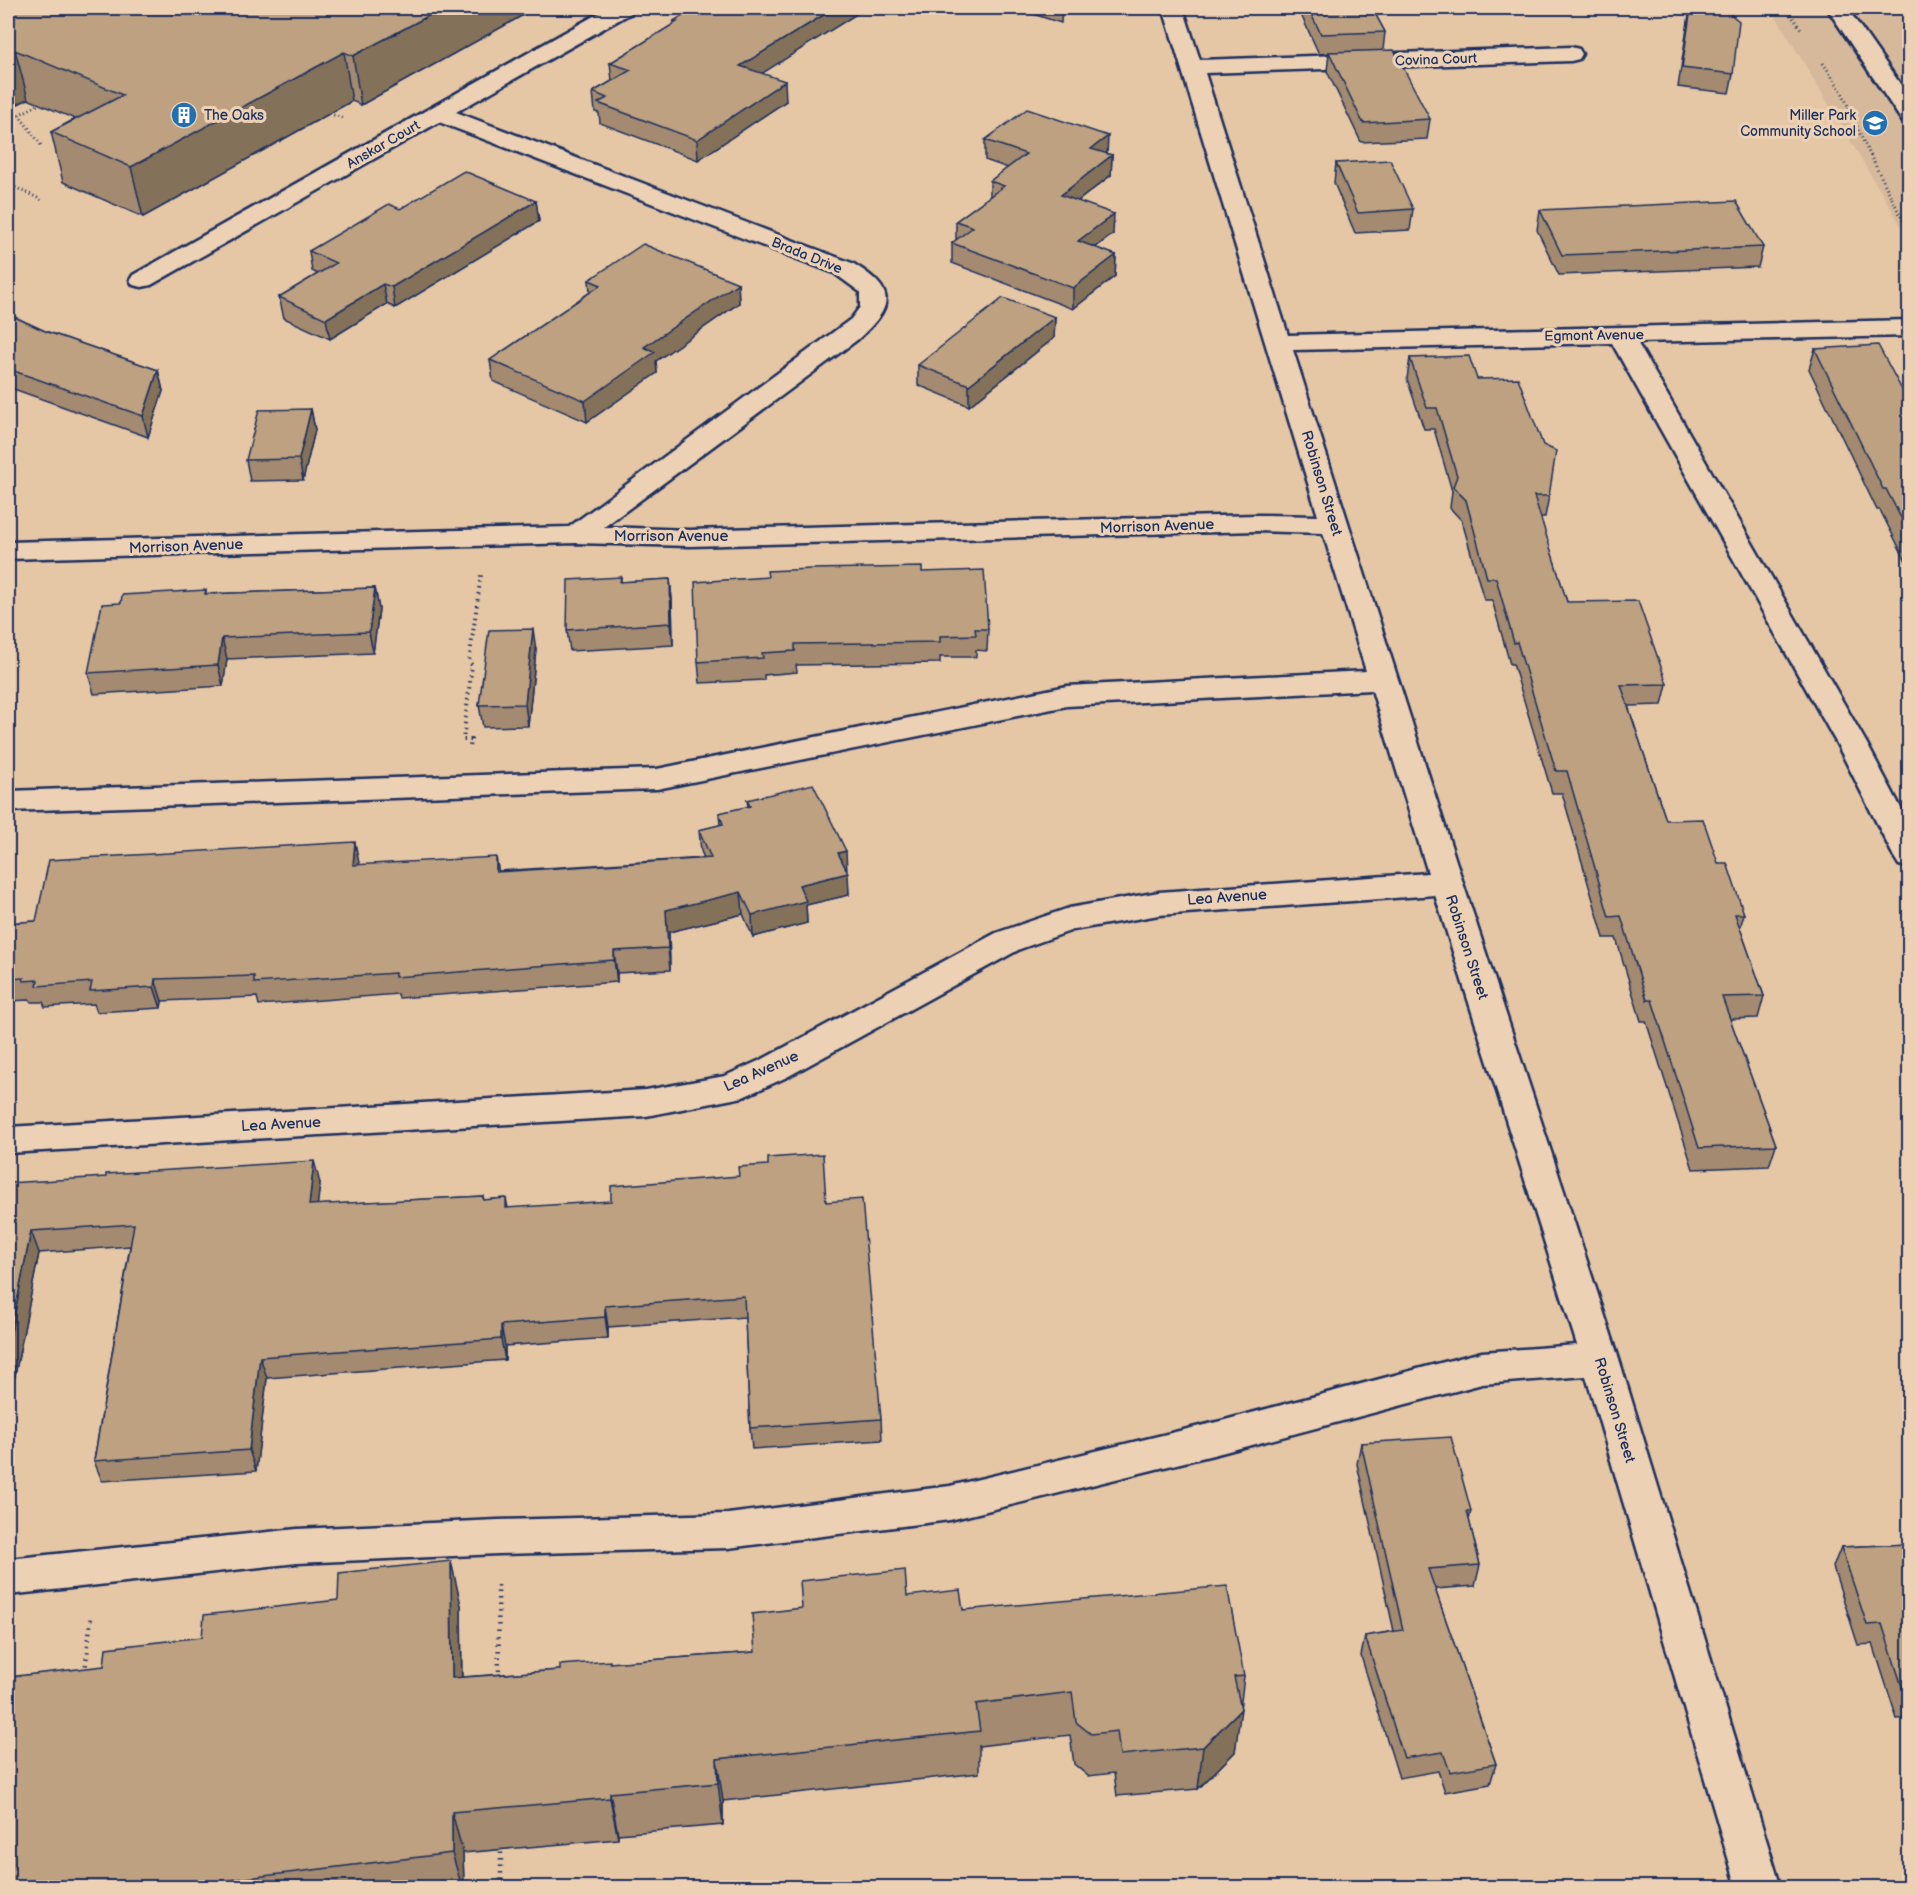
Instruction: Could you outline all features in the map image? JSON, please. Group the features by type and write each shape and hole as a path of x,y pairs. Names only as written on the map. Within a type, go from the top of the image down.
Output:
{"street":[{"name":"Anskar Court","path":"142,280 623,8"},
{"name":"Robinson Street","path":"1173,8 1447,883 1600,1359 1760,1887"},
{"path":"1837,8 1910,116"},
{"name":"Covina Court","path":"1192,67 1571,54"},
{"name":"Brada Drive","path":"437,113 843,268 866,282 874,294 875,305 868,316 848,335 576,535"},
{"name":"Egmont Avenue","path":"1278,343 1910,328"},
{"path":"1620,334 1852,744 1910,857"},
{"name":"Morrison Avenue","path":"8,551 576,535 690,538 1257,523 1335,525"},
{"path":"8,801 657,779 1067,696 1384,680"},
{"name":"Lea Avenue","path":"8,1140 646,1103 693,1096 732,1088 775,1068 1008,941 1037,928 1080,915 1126,906 1178,901 1447,883"},
{"path":"8,1577 297,1546 728,1531 950,1503 1221,1437 1482,1368 1600,1359"}],"path":[{"path":"1786,8 1805,36"},
{"path":"1817,55 1842,92 1910,234"},
{"path":"8,120 38,105"},
{"path":"320,109 349,121"},
{"path":"19,115 41,145"},
{"path":"8,184 42,200"},
{"path":"471,740 463,740 472,665 469,662 482,568"},
{"path":"498,1538 499,1686"},
{"path":"84,1675 96,1568"},
{"path":"501,1843 501,1887"}],"shaded area":[{"name":"Miller Park Community School","path":"1771,8 1909,8 1909,239"}],"building":[{"path":"8,8 443,8 353,56 344,52 131,167 51,132 123,95 15,50 8,54"},
{"path":"696,8 835,8 740,66 785,81 697,140 598,103 607,98 593,92 631,70 610,63"},
{"path":"1308,8 1372,8 1385,32 1321,34"},
{"path":"1691,8 1723,8 1739,21 1733,74 1682,68"},
{"path":"1394,50 1430,119 1363,123 1329,52"},
{"path":"1027,109 1108,136 1091,149 1112,155 1061,195 1114,214 1078,241 1116,255 1073,288 952,243 973,227 956,221 1004,186 990,181 1026,154 985,140"},
{"path":"1390,160 1413,209 1358,213 1336,163"},
{"path":"464,171 536,201 392,287 383,284 326,319 279,297 336,263 309,251 389,204 400,209"},
{"path":"1736,201 1763,247 1562,255 1540,210"},
{"path":"643,244 738,283 644,347 655,352 585,401 490,360 601,285 589,280"},
{"path":"1003,298 1055,317 969,385 918,365"},
{"path":"8,314 45,331 158,370 143,416 8,369"},
{"path":"1878,345 1910,405 1910,535 1886,489 1883,489 1815,349"},
{"path":"1469,356 1477,379 1518,378 1543,445 1556,451 1549,496 1534,496 1567,602 1638,601 1667,684 1621,685 1666,820 1703,819 1718,863 1727,863 1744,914 1735,914 1764,996 1722,997 1776,1145 1699,1148 1652,1000 1647,1000 1621,916 1609,917 1567,771 1556,771 1517,642 1514,643 1496,578 1487,578 1466,500 1453,487 1457,476 1437,408 1427,408 1410,358"},
{"path":"311,409 299,459 246,460 259,410"},
{"path":"922,567 922,572 984,570 988,629 975,629 976,635 940,636 940,642 795,644 795,651 762,653 763,658 698,662 695,582 768,577 767,571"},
{"path":"621,577 620,582 670,579 671,623 567,630 568,580"},
{"path":"375,588 369,632 222,638 218,665 88,673 102,604 121,603 122,595 206,590 205,594"},
{"path":"533,629 525,704 479,705 489,630"},
{"path":"813,784 846,851 838,853 848,873 799,885 806,901 752,915 741,892 666,910 668,948 614,951 614,960 395,977 395,973 254,983 254,976 155,979 154,987 90,991 92,982 37,986 38,980 8,979 8,923 36,921 49,860 355,842 353,865 496,857 496,872 711,858 699,830 723,824 719,813 750,806 747,800"},
{"path":"823,1154 826,1202 862,1199 881,1419 750,1428 744,1296 605,1306 605,1317 501,1325 501,1339 260,1357 249,1450 94,1461 134,1224 31,1231 8,1347 8,1183 106,1177 106,1174 314,1161 309,1205 483,1196 483,1200 506,1198 506,1208 611,1201 611,1186 739,1176 738,1167 768,1165 768,1158"},
{"path":"1451,1437 1471,1511 1467,1511 1480,1565 1428,1569 1496,1764 1450,1772 1443,1752 1404,1758 1365,1636 1403,1630 1361,1443"},
{"path":"1910,1544 1910,1699 1906,1699 1882,1624 1867,1625 1841,1547"},
{"path":"451,1561 452,1678 560,1670 560,1665 755,1652 752,1614 802,1608 800,1581 905,1570 907,1596 960,1590 963,1610 1227,1586 1244,1676 1234,1677 1241,1709 1203,1747 1120,1755 1117,1731 1091,1734 1076,1722 1072,1692 976,1704 980,1731 717,1759 718,1783 610,1793 610,1798 452,1812 452,1853 173,1887 8,1887 8,1677 104,1666 106,1648 202,1637 204,1615 338,1600 339,1573"}],"place":[{"name":"The Oaks","path":"184,115"},
{"name":"Miller Park Community School","path":"1875,123"}]}
